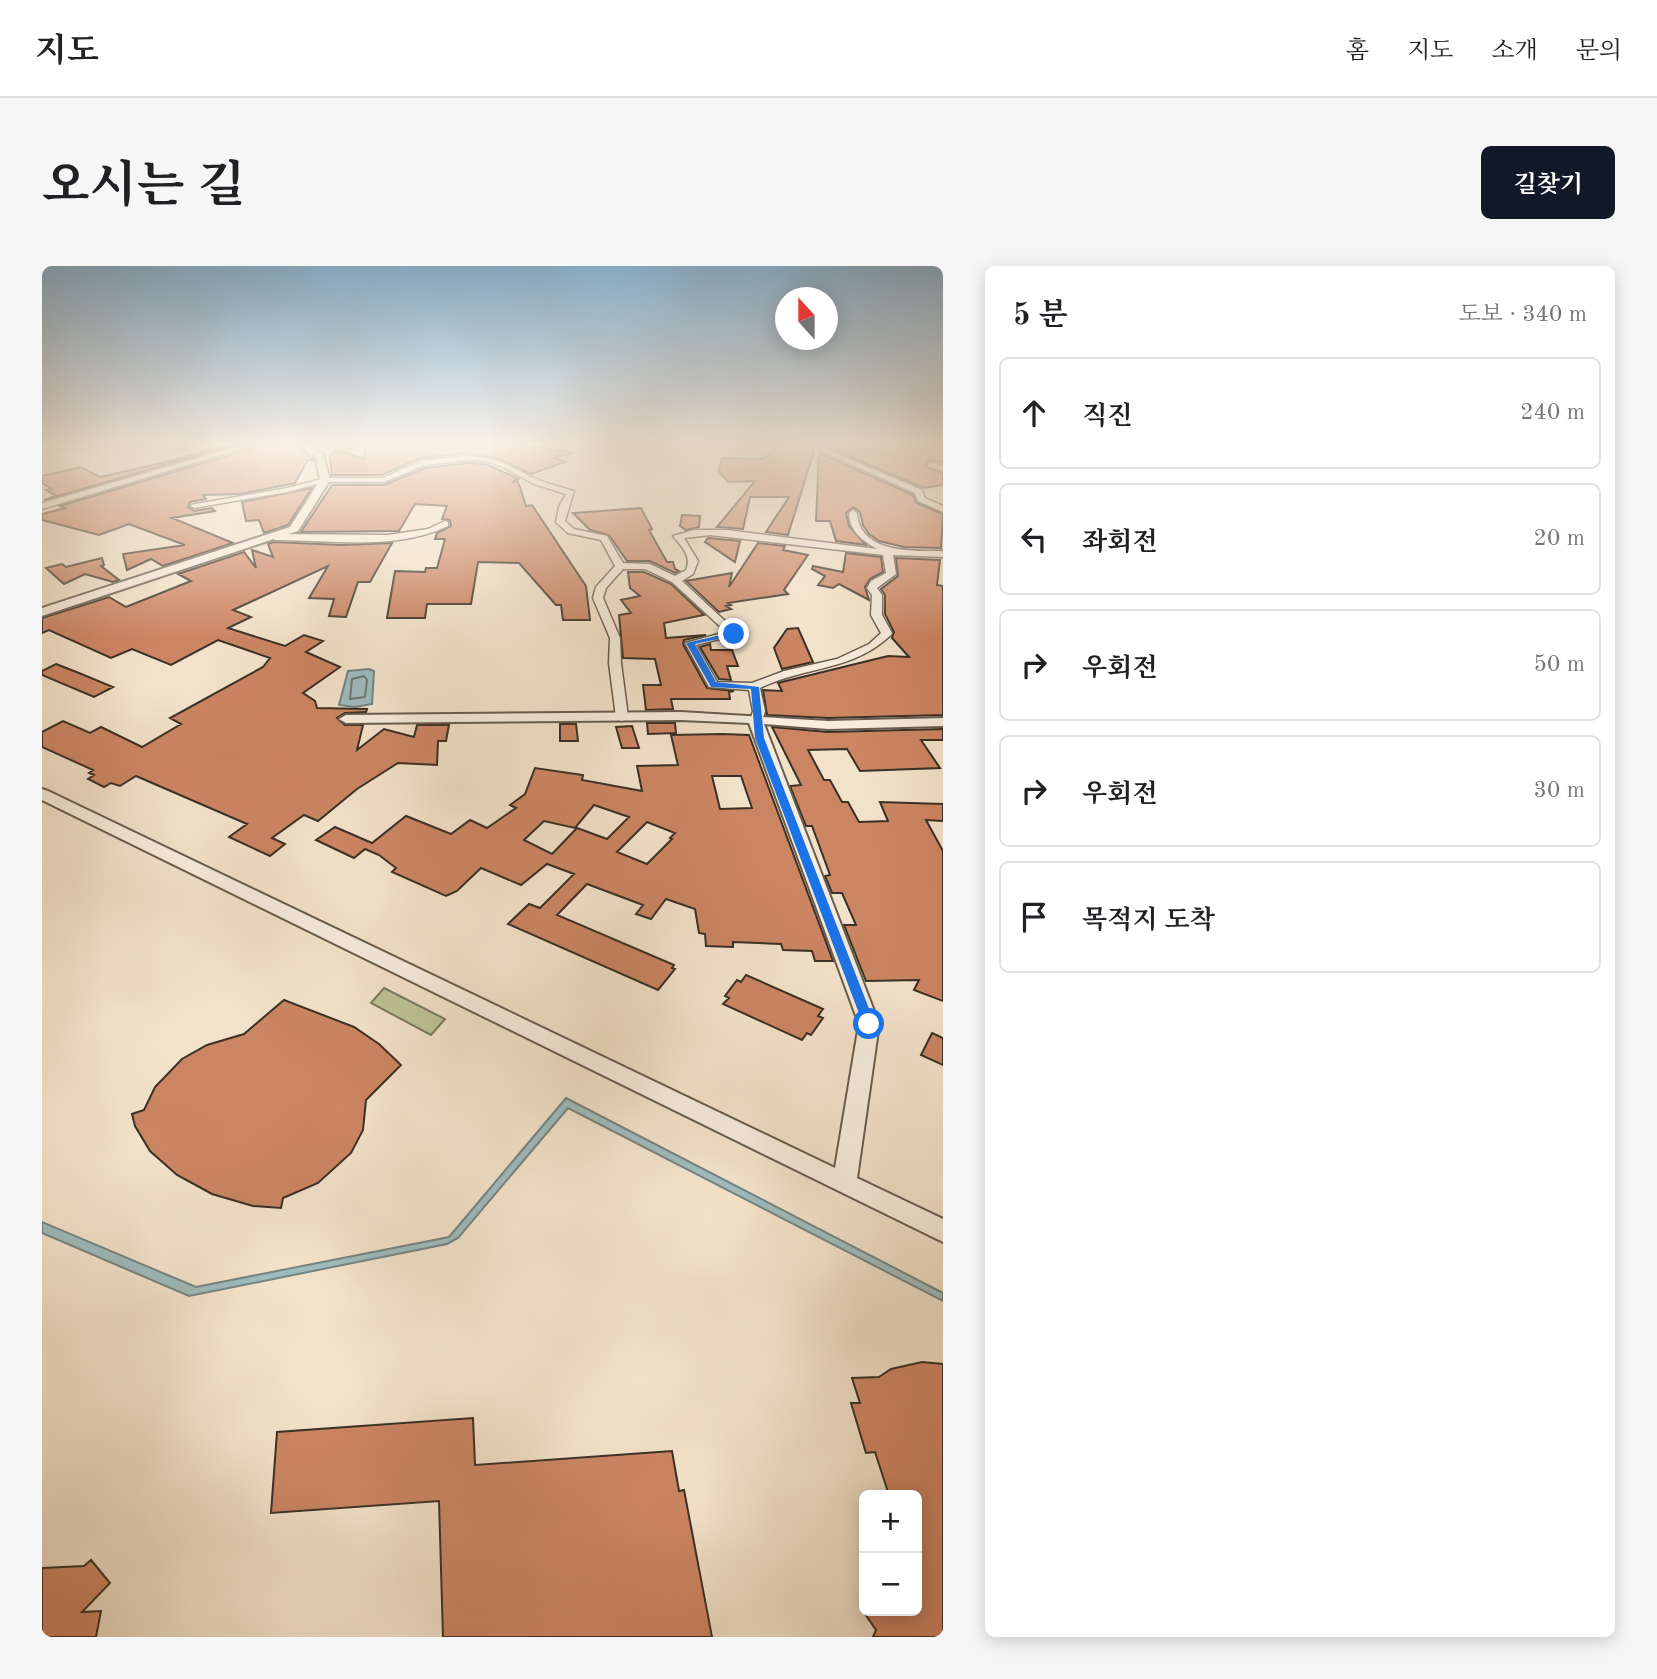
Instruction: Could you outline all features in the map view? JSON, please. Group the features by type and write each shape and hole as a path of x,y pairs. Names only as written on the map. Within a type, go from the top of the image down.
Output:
{"street":[{"path":"42,612 275,537 294,529 306,510"},
{"path":"563,510 561,522 571,531 604,538 620,566"},
{"path":"853,513 853,522 864,538 887,550"},
{"path":"275,537 404,537 436,531 445,524"},
{"path":"675,580 687,577 692,572 694,560 689,547 678,536 691,533 749,534 809,545 943,554"},
{"path":"622,717 615,663 615,638 598,598 601,587 620,566 647,566 675,580 734,634 690,643 713,685 754,687 770,677 848,661 878,643 887,633 875,611 873,602 877,595 873,588 874,583 891,574 887,550"},
{"path":"754,687 759,711 756,721 760,738 869,1024 845,1182"},
{"path":"346,719 681,716 828,725 943,722"},
{"path":"42,794 943,1231"}],"green space":[{"path":"384,988 445,1019 431,1035 371,1003"}],"water":[{"path":"348,671 374,671 372,704 355,707 339,705"},
{"path":"566,1098 943,1293 943,1301 568,1108 458,1238 447,1244 189,1296 42,1233 42,1222 196,1287 449,1237"}],"building":[{"path":"57,510 214,510 172,518 233,543 163,566 151,559 127,570 123,554 185,545 129,524 99,535 42,520 42,514"},
{"path":"244,510 298,510 288,525 264,533 259,520 246,521"},
{"path":"316,510 411,510 399,531 301,532"},
{"path":"445,510 535,510 586,586 590,620 563,620 561,605 556,605 519,563 478,562 471,604 427,604 425,618 387,618 395,571 425,572 426,568 437,568 445,539 435,539 437,533 451,526 450,520 442,519"},
{"path":"642,510 652,529 649,530 667,562 673,562 675,569 679,571 675,573 650,561 627,561 609,535 590,530 573,513"},
{"path":"731,510 747,510 743,529 717,527"},
{"path":"780,510 796,510 788,535 766,532"},
{"path":"816,510 850,510 846,513 849,526 866,545 836,541 830,521 816,521"},
{"path":"857,510 933,510 943,514 941,548 904,547 879,541 869,534 863,525"},
{"path":"682,515 700,516 699,527 686,530 680,526"},
{"path":"708,538 740,541 735,562 705,542"},
{"path":"392,543 370,582 358,582 346,617 329,616 334,599 309,598 328,566 233,610 251,617 228,628 285,646 304,635 323,641 306,652 340,667 303,693 315,701 317,708 367,709 366,712 345,713 337,718 345,725 363,725 357,750 384,729 414,737 417,725 449,725 446,741 438,741 437,765 398,763 357,789 318,821 304,815 272,838 285,844 270,856 229,837 247,824 136,776 120,786 111,783 104,787 88,779 94,775 89,773 93,770 42,747 42,732 63,721 90,733 101,727 142,747 181,724 170,718 263,667 270,658 218,640 171,665 132,649 111,658 49,630 42,633 42,618 109,597 126,607 191,581 178,574 244,552 256,568 252,550 273,557 268,544 341,545"},
{"path":"758,543 785,546 783,550 808,555 784,590 788,594 728,603 731,605 726,606 731,609 719,612 686,581 732,573 729,587"},
{"path":"846,553 881,557 883,572 870,579 865,587 869,600 839,584 833,588 818,585 825,576 812,569 813,566 843,572"},
{"path":"102,558 104,565 101,566 119,580 113,582 85,574 64,584 46,568 62,564 66,567"},
{"path":"896,558 940,560 937,585 943,586 943,715 828,718 767,715 763,690 782,691 778,683 888,656 909,657 892,638 894,632 885,614 885,595 881,589 898,576"},
{"path":"628,572 644,572 671,584 704,615 664,623 666,638 706,635 684,640 683,644 707,688 734,691 729,692 730,699 671,699 673,709 646,710 643,685 661,685 655,659 623,658 619,615 631,613 621,600 640,596 630,588"},
{"path":"798,628 813,662 782,669 774,648 787,629"},
{"path":"710,644 711,650 732,650 738,666 727,666 731,680 719,679 700,647"},
{"path":"56,664 113,687 94,697 42,675 42,671"},
{"path":"647,723 675,723 676,733 648,734"},
{"path":"560,724 576,724 578,741 560,741"},
{"path":"632,726 639,748 622,748 616,727"},
{"path":"772,727 828,732 943,729 943,740 921,740 940,768 860,771 847,749 808,750 824,780 830,780 842,802 848,802 859,822 888,821 880,802 943,804 943,821 926,820 943,851 943,1001 914,990 919,980 866,981 844,925 856,925 842,893 832,893 825,876 830,875 812,826 806,826 790,786 801,785"},
{"path":"671,735 749,735 833,961 815,961 812,951 783,950 781,944 733,942 733,947 706,946 705,934 699,933 695,909 666,899 651,919 636,914 643,905 587,884 557,915 674,965 672,968 675,969 658,990 508,924 529,904 540,908 574,874 547,864 521,885 481,868 457,891 446,896 392,872 396,868 379,855 365,849 354,858 316,840 335,827 372,843 406,816 451,834 470,820 487,828 516,808 510,805 525,794 535,768 583,775 582,780 642,791 637,766 678,765","holes":["712,776 741,776 752,808 720,809","594,805 629,817 607,839 577,828 552,854 524,840 544,821 575,828","647,822 675,833 647,864 617,852"]},
{"path":"746,975 823,1009 818,1016 823,1018 811,1035 807,1033 802,1040 723,1004 729,998 725,996 737,980 741,982"},
{"path":"284,1000 354,1027 379,1044 401,1065 366,1100 363,1130 351,1153 318,1183 283,1198 281,1208 253,1206 212,1194 177,1175 150,1151 135,1126 132,1114 144,1110 155,1087 182,1059 207,1045 244,1034"},
{"path":"932,1033 943,1038 943,1065 921,1055"},
{"path":"922,1362 943,1364 943,1637 873,1637 876,1630 866,1616 922,1616 922,1490 887,1490 875,1452 866,1453 851,1403 860,1403 852,1378 879,1377 891,1369"},
{"path":"473,1418 475,1465 672,1451 679,1491 684,1490 712,1637 443,1637 439,1501 271,1513 277,1432"},
{"path":"91,1560 110,1583 82,1612 101,1611 96,1637 42,1637 42,1568 84,1566"}],"route":[{"path":"734,634 690,643 713,685 754,687 759,711 756,721 760,738 869,1024"}]}
